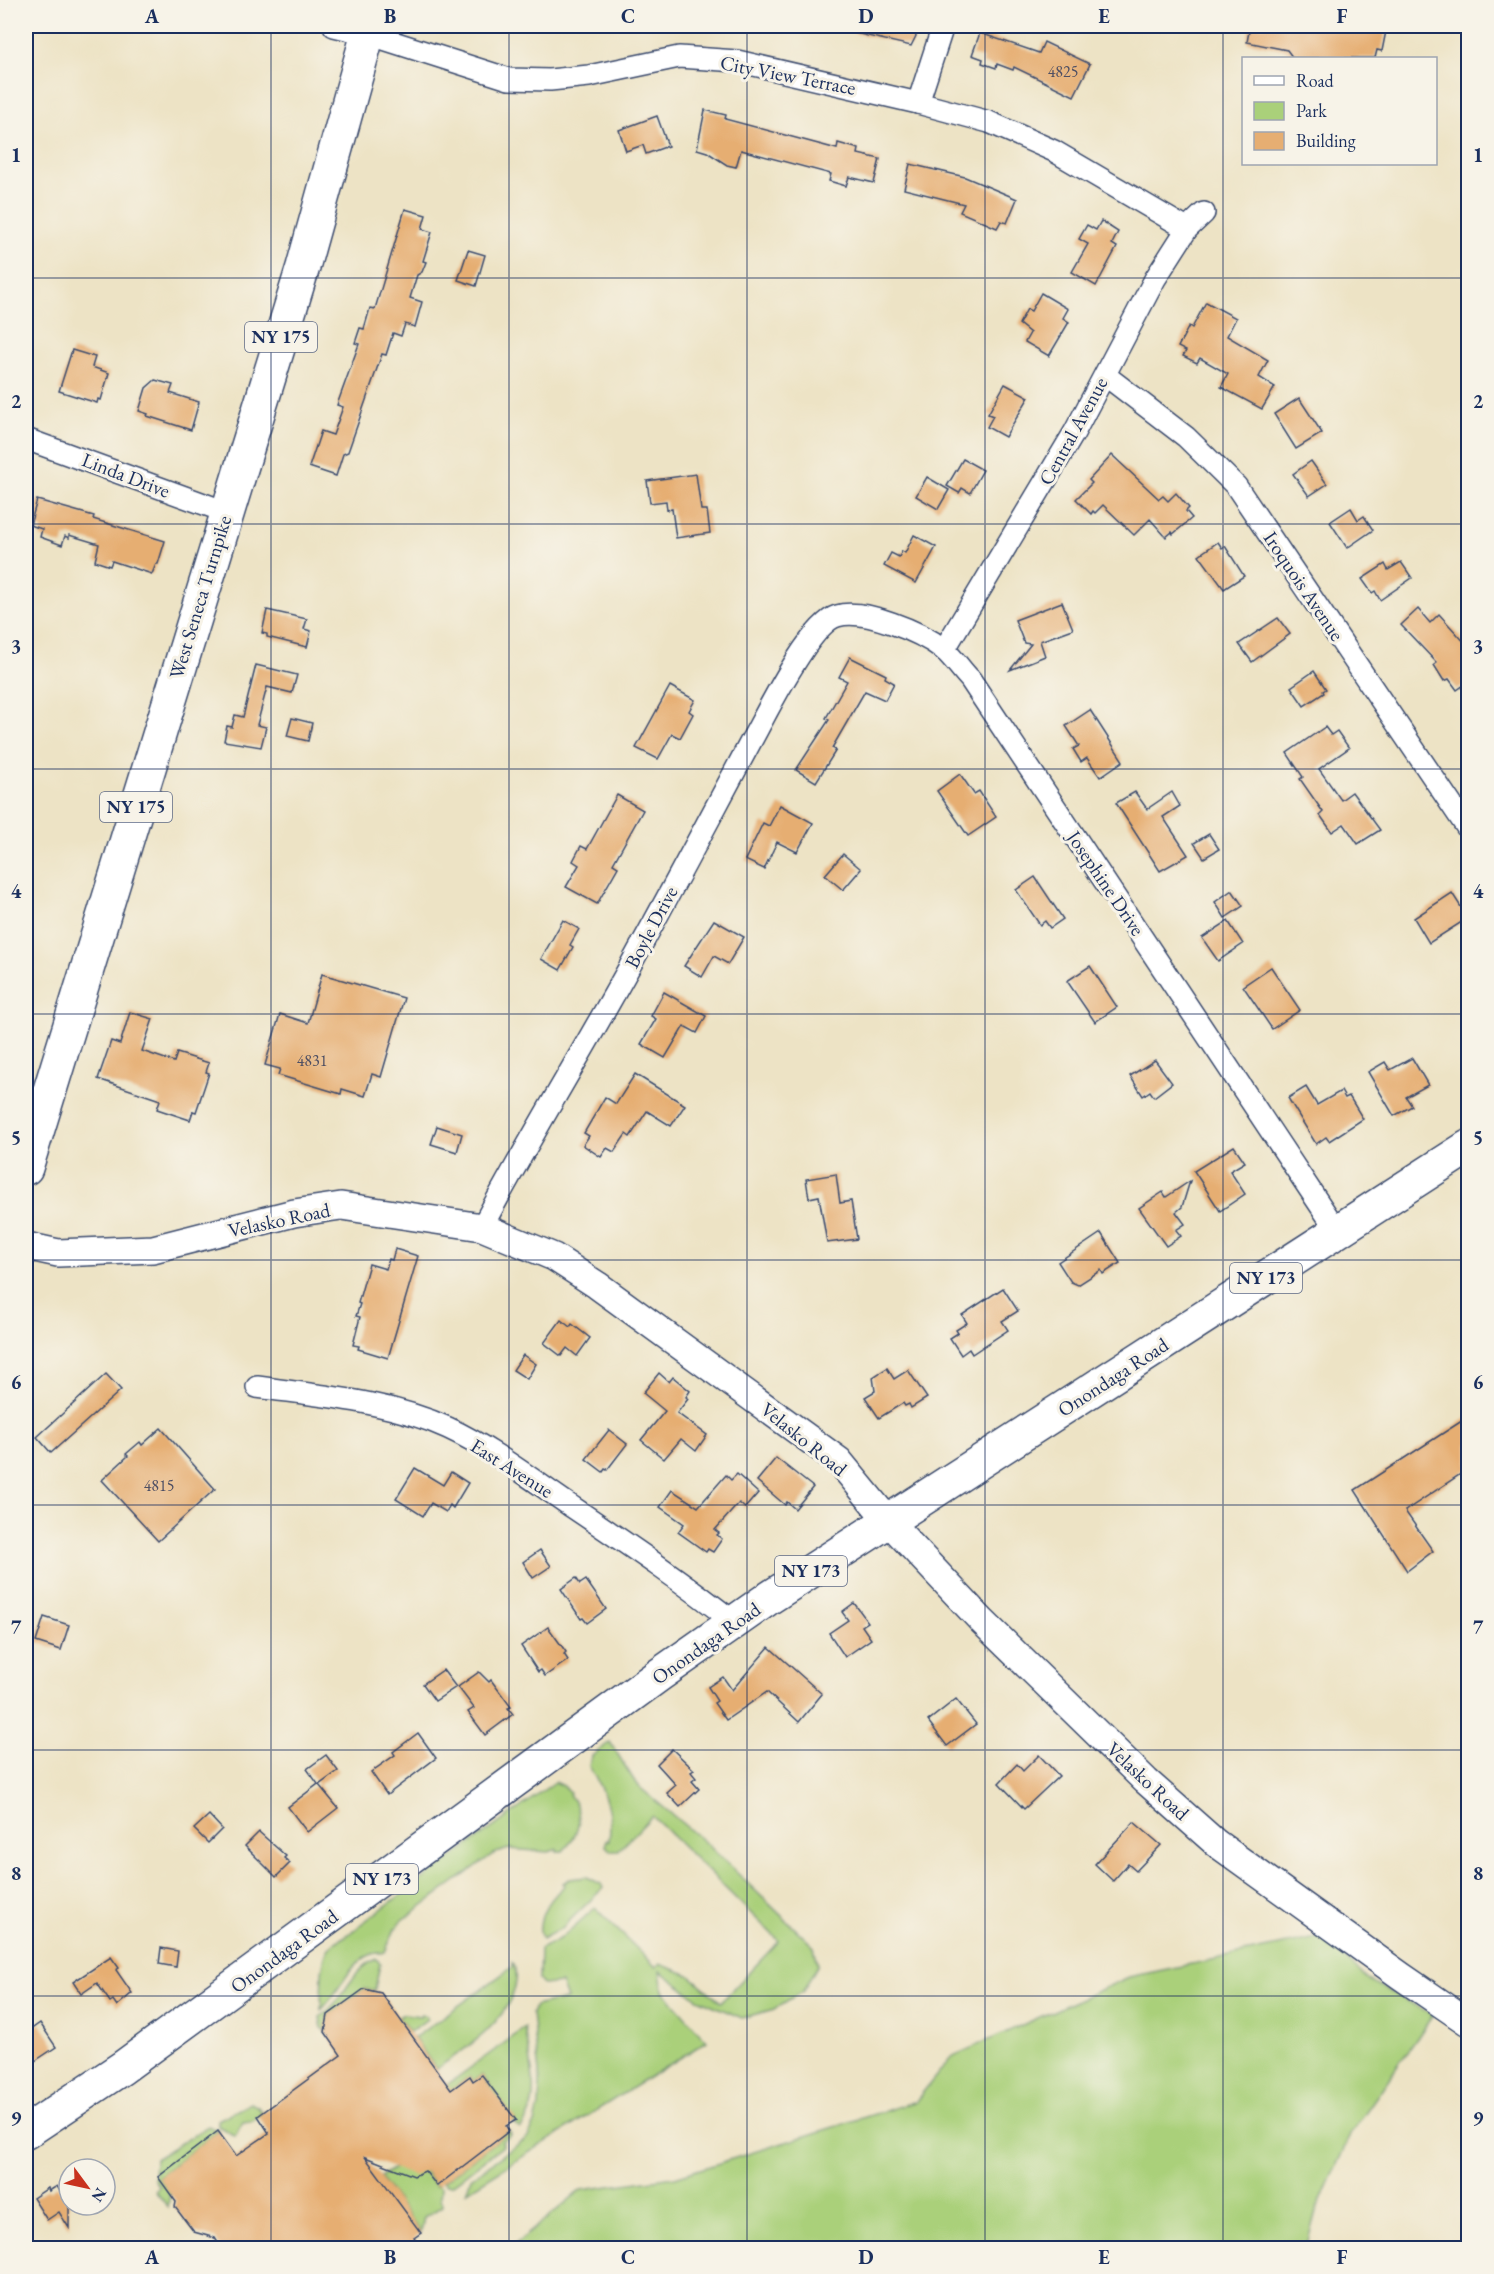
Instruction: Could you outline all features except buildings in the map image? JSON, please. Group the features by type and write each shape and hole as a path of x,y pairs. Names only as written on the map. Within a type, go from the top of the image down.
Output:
{"main road":[{"name":"West Seneca Turnpike","path":"26,1168 303,267 369,30"},
{"name":"Onondaga Road","path":"26,2132 123,2068 659,1675 766,1600 1468,1147"}],"street":[{"name":"City View Terrace","path":"334,26 369,30 509,79 550,80 589,76 679,57 737,61 918,103 988,122 1054,151 1187,229"},
{"path":"918,103 943,26"},
{"name":"Central Avenue","path":"944,650 1074,433 1155,279 1187,229 1204,213"},
{"name":"Iroquois Avenue","path":"1105,375 1186,437 1236,486 1468,829"},
{"name":"Linda Drive","path":"26,439 226,512"},
{"name":"Josephine Drive","path":"820,627 836,616 857,614 877,618 928,639 944,650 970,679 1338,1232"},
{"name":"Boyle Drive","path":"482,1227 630,967 761,724 809,639 820,627"},
{"name":"Velasko Road","path":"26,1246 58,1253 153,1249 294,1213 341,1206 482,1227 554,1257 654,1326 839,1461 890,1522 982,1621 1146,1781 1216,1843 1468,2022"},
{"name":"East Avenue","path":"257,1387 354,1401 396,1410 448,1428 521,1472 694,1590 735,1623"}],"green space":[{"path":"610,1742 637,1785 708,1845 814,1947 818,1964 803,1991 774,2009 742,2018 698,1999 660,1971 663,1991 707,2041 466,2192 471,2178 528,2137 535,2123 539,2106 540,2081 532,2014 535,2006 567,1999 561,1983 543,1985 539,1980 540,1949 561,1938 595,1908 656,1967 660,1964 689,1975 721,2002 779,1941 652,1816 618,1851 611,1851 606,1846 610,1830 608,1810 603,1793 589,1766 592,1756"},
{"path":"555,1782 564,1786 570,1793 579,1817 573,1838 563,1851 509,1849 493,1854 403,1920 395,1929 385,1952 372,1954 355,1966 321,2010 324,1960 330,1947"},
{"path":"587,1877 601,1884 603,1888 562,1928 542,1939 540,1924 545,1909 565,1885 563,1883 570,1879"},
{"path":"1321,1937 1370,1981 1433,2015 1351,2133 1316,2211 1306,2248 511,2248 581,2190 675,2177 916,2101 951,2057 1129,1977"},
{"path":"376,1959 380,1963 375,1990 364,1989 328,2015 325,2032 320,2017 335,2003 353,1978 367,1964"},
{"path":"512,1963 516,1973 516,1983 501,2015 482,2036 436,2069 414,2038 512,1967"},
{"path":"404,2014 420,2016 421,2014 427,2019 410,2032 398,2017"},
{"path":"525,2028 532,2067 533,2094 527,2118 520,2129 482,2075 473,2081 470,2076 412,2119 407,2114"},
{"path":"251,2103 262,2113 253,2121 243,2122 235,2136 218,2126 218,2120"},
{"path":"208,2126 218,2131 158,2177 170,2193 168,2207 155,2191 159,2187 154,2179 155,2159"},
{"path":"509,2131 511,2135 502,2141 503,2146 452,2185 446,2185 443,2182"},
{"path":"397,2166 425,2171 436,2186 441,2188 440,2199 443,2206 424,2217 421,2233 380,2177"}]}
